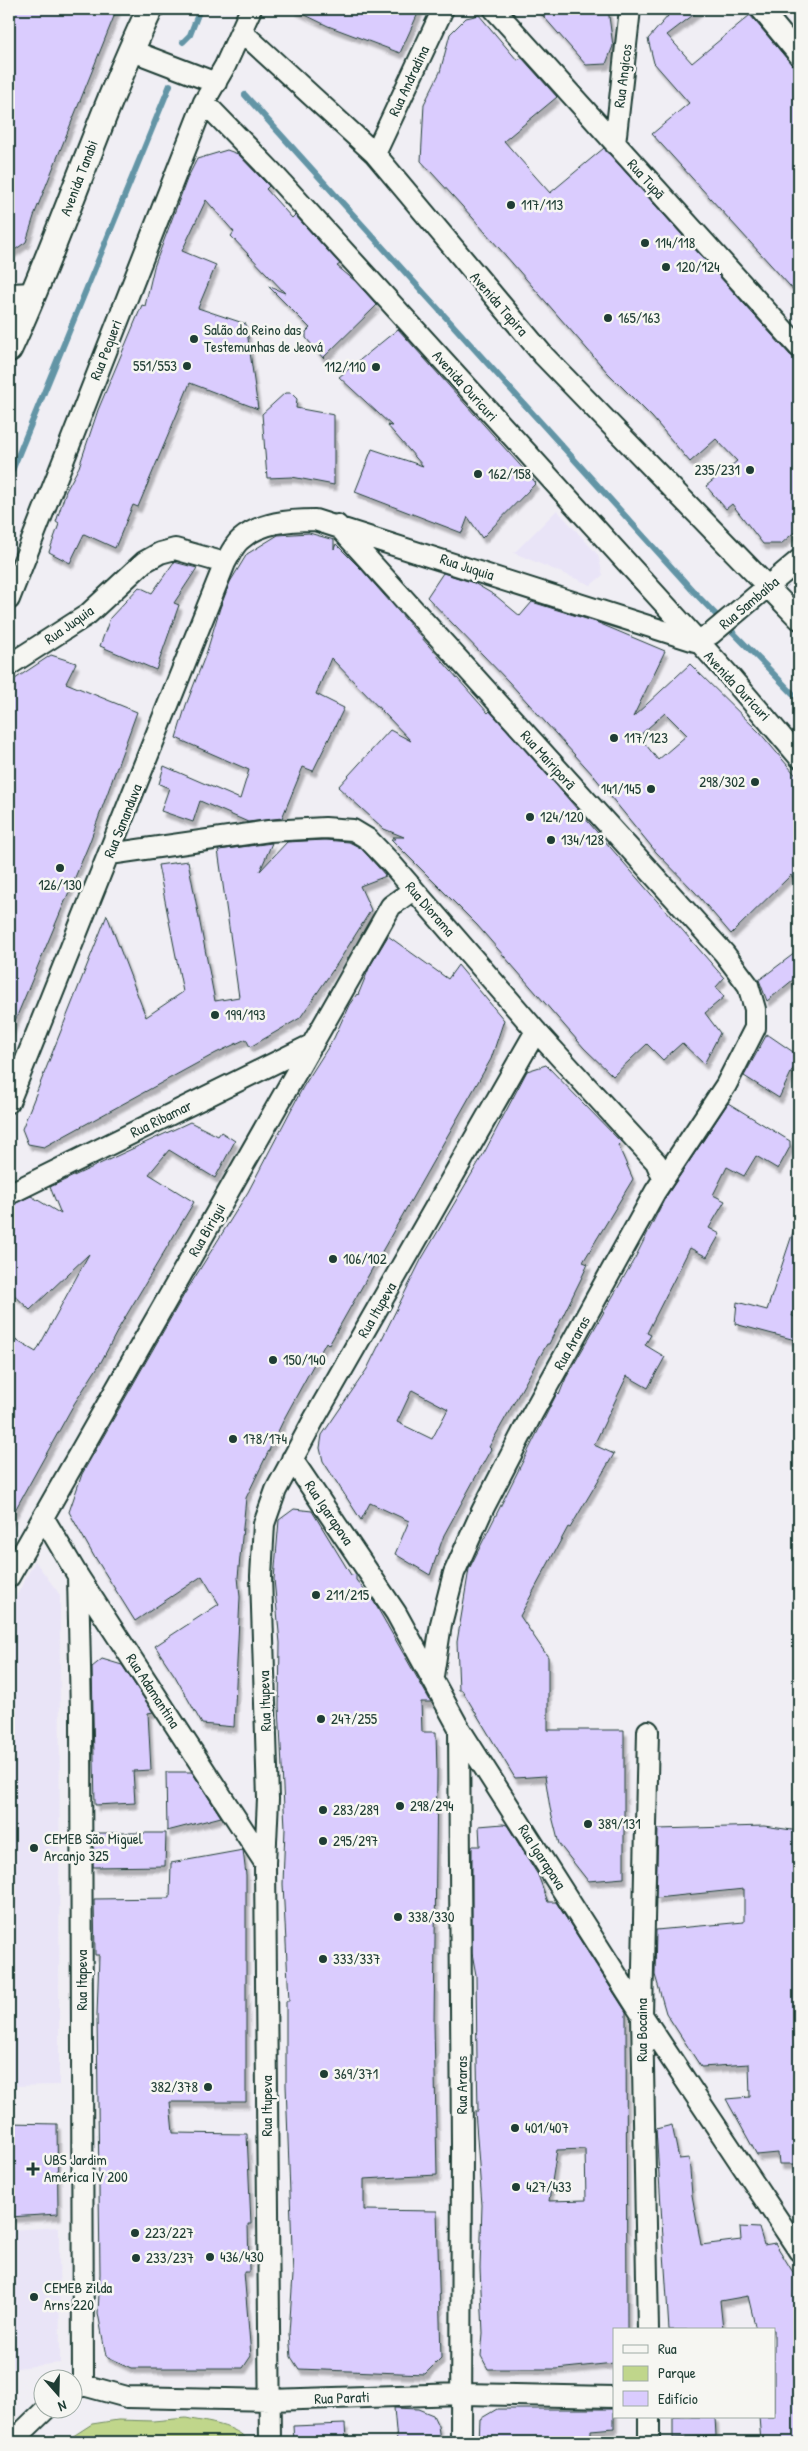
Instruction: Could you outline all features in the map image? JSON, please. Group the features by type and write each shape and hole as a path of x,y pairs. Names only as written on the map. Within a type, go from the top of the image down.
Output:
{"street":[{"name":"Avenida Tanabi","path":"9,349 34,293 110,96 150,9"},
{"path":"204,102 216,83 251,9"},
{"name":"Rua Andradina","path":"375,154 443,9"},
{"name":"Rua Tupã","path":"494,9 799,348"},
{"name":"Rua Angicos","path":"615,144 630,9"},
{"path":"761,9 799,55"},
{"name":"Avenida Tapira","path":"241,31 375,154 544,356 799,619"},
{"path":"130,50 216,83"},
{"name":"Rua Pequeri","path":"9,599 204,102"},
{"name":"Avenida Ouricuri","path":"204,102 271,171 703,638 728,674 799,757"},
{"path":"9,294 34,293"},
{"name":"Rua Juquia","path":"239,540 254,530 290,520 315,520 337,525 703,638"},
{"name":"Rua Mairiporã","path":"337,525 724,953 748,985 755,1009 755,1028"},
{"name":"Rua Sananduva","path":"9,1102 225,563 239,540"},
{"name":"Rua Juquia","path":"9,665 86,615 144,562 160,553 175,548 225,563"},
{"name":"Rua Sambaíba","path":"703,638 749,605 799,560"},
{"name":"Rua Diorama","path":"110,854 269,832 325,828 353,830 368,839 536,1031 656,1162 663,1178"},
{"name":"Rua Birigui","path":"9,1577 391,906 413,890"},
{"name":"Rua Araras","path":"432,1676 441,1624 454,1573 482,1511 531,1416 663,1178 726,1085 755,1028"},
{"name":"Rua Itupeva","path":"270,2442 265,1863 268,1799 261,1576 264,1524 276,1490 292,1459 536,1031"},
{"name":"Rua Ribamar","path":"9,1194 313,1044"},
{"name":"Rua Igarapava","path":"292,1459 396,1613 459,1728 642,2015 799,2251"},
{"name":"Rua Adamantina","path":"43,1516 78,1576 265,1863"},
{"name":"Rua Itapeva","path":"78,1576 81,1723 78,2368"},
{"name":"Rua Araras","path":"459,1728 462,2133 461,2442"},
{"name":"Rua Bocaina","path":"648,1731 642,2015 648,2328"},
{"name":"Rua Parati","path":"82,2388 127,2397 270,2400 461,2394 613,2397"},
{"path":"12,2442 37,2418"},
{"path":"649,2418 649,2442"}],"shaded area":[{"path":"557,510 598,555 603,575 591,585 514,553"},
{"name":"CEMEB São Miguel Arcanjo 325","path":"35,1561 60,1595 59,2085 9,2086 9,1610"},
{"name":"CEMEB Zilda Arns 220","path":"59,2227 60,2363 9,2369 9,2230"}],"green space":[{"path":"186,2418 229,2428 244,2436 250,2442 64,2442 92,2424 118,2420 153,2421"}],"building":[{"path":"9,9 117,9 35,213 26,242 9,254"},
{"path":"293,9 420,9 400,53 328,26"},
{"path":"537,9 608,9 613,46 606,64 586,65"},
{"path":"662,9 701,9 667,35 692,63 750,15 799,73 799,296 652,134 689,103 654,63 648,39 668,16"},
{"path":"479,15 517,60 522,58 557,97 504,141 550,193 604,148 790,355 799,361 799,528 781,544 763,544 732,504 726,509 706,486 737,461 716,439 690,462 652,417 607,372 421,161 424,104 440,72 450,34 466,18"},
{"path":"227,150 238,154 269,186 266,189 292,218 295,215 340,264 337,266 355,281 377,305 323,358 306,338 306,332 310,328 268,286 285,293 231,236 234,232 206,200 182,251 216,265 198,308 246,324 258,409 190,383 138,507 133,505 115,548 84,534 70,563 49,552 59,524 56,522 66,491 79,467 98,410 142,305 145,306 154,267 187,179 197,159"},
{"path":"398,329 536,483 482,538 468,517 462,533 355,492 372,449 423,466 387,425 392,426 339,377"},
{"path":"285,393 291,393 297,399 296,408 334,415 334,485 292,477 267,478 262,414"},
{"path":"309,533 334,540 334,549 336,544 362,570 488,713 490,711 550,778 724,978 716,987 724,997 705,1013 720,1033 704,1064 682,1043 663,1060 647,1044 613,1076 584,1048 477,925 391,839 396,839 393,837 404,837 384,829 338,787 390,730 411,741 331,658 316,694 344,708 313,771 303,767 282,818 248,822 200,801 193,822 161,811 169,788 159,784 164,766 240,799 249,770 176,738 230,582 247,554 278,535"},
{"path":"174,562 197,568 174,603 179,605 156,670 100,646 110,618 139,587 152,593"},
{"path":"443,573 474,583 496,596 520,616 532,602 596,622 665,651 633,717 690,664 760,733 799,779 799,887 791,875 731,934 695,892 656,852 593,775 509,682 427,597","holes":["665,713 687,735 658,760 639,736"]},
{"path":"51,655 76,663 66,683 137,712 89,844 9,1035 9,683"},
{"path":"325,840 349,842 361,848 386,876 360,886 371,910 300,1018 250,1047 246,1039 216,1053 44,1147 28,1144 22,1129 107,915 146,1017 183,992 158,865 188,861 215,1001 239,997 218,850 272,843 260,871 287,842"},
{"path":"388,936 448,979 458,965 504,1020 491,1059 329,1345 326,1342 285,1417 246,1498 238,1577 240,1597 234,1727 202,1724 175,1676 155,1646 219,1604 202,1576 135,1621 95,1558 69,1512 82,1474 185,1293 248,1192 303,1087 334,1038 349,1005 358,995 370,966"},
{"path":"799,950 799,975 767,1001 759,980"},
{"path":"767,1034 799,1056 779,1098 744,1076"},
{"path":"546,1065 621,1142 618,1145 633,1179 583,1262 588,1264 581,1279 549,1344 547,1344 489,1447 491,1449 444,1535 430,1575 395,1554 409,1521 370,1503 361,1520 323,1461 320,1448 322,1435 367,1369 421,1260 484,1153 527,1071","holes":["412,1390 448,1409 432,1439 397,1422"]},
{"path":"728,1103 790,1141 790,1147 778,1169 756,1156 744,1176 727,1167 713,1195 725,1201 709,1228 720,1234 707,1257 690,1248 647,1333 651,1335 645,1345 665,1357 648,1388 627,1376 594,1445 614,1454 570,1528 568,1527 520,1616 548,1657 548,1730 624,1730 624,1878 588,1881 559,1844 550,1808 545,1776 515,1778 462,1690 459,1690 457,1642 469,1569 557,1393 559,1395 566,1378 636,1256 665,1198"},
{"path":"190,1122 218,1136 221,1132 235,1141 215,1178 169,1150 149,1174 194,1202 120,1326 101,1362 74,1404 9,1521 9,1336 36,1352 89,1254 30,1310 9,1290 9,1206 31,1196 61,1214 50,1187"},
{"path":"797,1220 799,1220 799,1297 792,1316 799,1318 799,1341 735,1324 737,1302 767,1310"},
{"path":"294,1509 312,1511 351,1575 356,1574 356,1580 374,1602 431,1702 421,1702 422,1732 436,1732 434,2023 437,2175 364,2179 364,2210 437,2211 441,2358 425,2374 299,2369 291,2357 289,2333 293,2275 286,2085 286,2001 289,2001 283,1884 285,1828 279,1706 280,1643 274,1579 279,1520"},
{"path":"102,1659 122,1665 153,1712 148,1713 151,1770 133,1771 135,1803 95,1805 92,1667"},
{"path":"166,1772 192,1772 221,1817 167,1831"},
{"path":"507,1825 538,1875 548,1902 556,1902 626,2012 627,2328 613,2328 613,2363 556,2369 488,2369 481,2356 483,2333 480,2268 482,2205 475,2111 478,2111 476,1975 472,1953 472,1846 480,1846 479,1826","holes":["585,2149 586,2200 549,2201 557,2150"]},
{"path":"764,1826 799,1831 799,2164 779,2164 778,2153 757,2155 726,2099 750,2097 749,2064 701,2067 666,2013 655,1975 656,1930 744,1922 744,1889 656,1898 658,1829"},
{"path":"93,1833 166,1833 165,1866 93,1867"},
{"path":"243,1850 246,1875 246,2102 170,2102 173,2133 247,2134 251,2224 248,2224 249,2272 244,2272 251,2356 243,2368 131,2368 106,2356 98,2313 100,2274 97,2015 99,1955 95,1955 94,1899 170,1898 171,1863"},
{"name":"UBS Jardim América IV 200","path":"9,2123 57,2124 58,2214 9,2217"},
{"path":"672,2125 679,2159 689,2158 692,2195 701,2245 741,2240 740,2227 759,2228 764,2245 775,2243 799,2282 799,2442 761,2442 759,2418 776,2418 776,2328 756,2328 748,2296 720,2301 723,2328 669,2328 656,2129"},
{"path":"394,2408 418,2409 433,2415 438,2426 440,2440 397,2442"},
{"path":"497,2409 613,2409 614,2428 591,2430 591,2442 479,2442 480,2419"},
{"path":"673,2418 715,2418 716,2436 673,2438"},
{"path":"345,2424 346,2442 294,2442 293,2426"}],"waterway":[{"path":"183,42 190,35 200,9"},
{"path":"9,478 170,85"},
{"path":"245,95 693,591 799,700"}],"place":[{"name":"117/113","path":"511,205"},
{"name":"114/118","path":"645,243"},
{"name":"120/124","path":"666,267"},
{"name":"165/163","path":"608,318"},
{"name":"Salão do Reino das Testemunhas de Jeová","path":"194,339"},
{"name":"551/553","path":"187,366"},
{"name":"112/110","path":"376,367"},
{"name":"235/231","path":"750,470"},
{"name":"162/158","path":"478,474"},
{"name":"117/123","path":"614,738"},
{"name":"298/302","path":"755,782"},
{"name":"141/145","path":"651,789"},
{"name":"124/120","path":"530,817"},
{"name":"134/128","path":"551,840"},
{"name":"126/130","path":"60,868"},
{"name":"199/193","path":"215,1015"},
{"name":"106/102","path":"333,1259"},
{"name":"150/140","path":"273,1360"},
{"name":"178/174","path":"233,1439"},
{"name":"211/215","path":"316,1595"},
{"name":"247/255","path":"321,1719"},
{"name":"298/294","path":"400,1806"},
{"name":"283/289","path":"323,1810"},
{"name":"389/131","path":"588,1824"},
{"name":"295/297","path":"323,1841"},
{"name":"CEMEB São Miguel Arcanjo 325","path":"34,1848"},
{"name":"338/330","path":"398,1917"},
{"name":"333/337","path":"323,1959"},
{"name":"369/371","path":"324,2074"},
{"name":"382/378","path":"208,2087"},
{"name":"401/407","path":"515,2128"},
{"name":"UBS Jardim América IV 200","path":"33,2169"},
{"name":"427/433","path":"516,2187"},
{"name":"223/227","path":"135,2233"},
{"name":"436/430","path":"210,2257"},
{"name":"233/237","path":"136,2258"},
{"name":"CEMEB Zilda Arns 220","path":"34,2297"}]}
